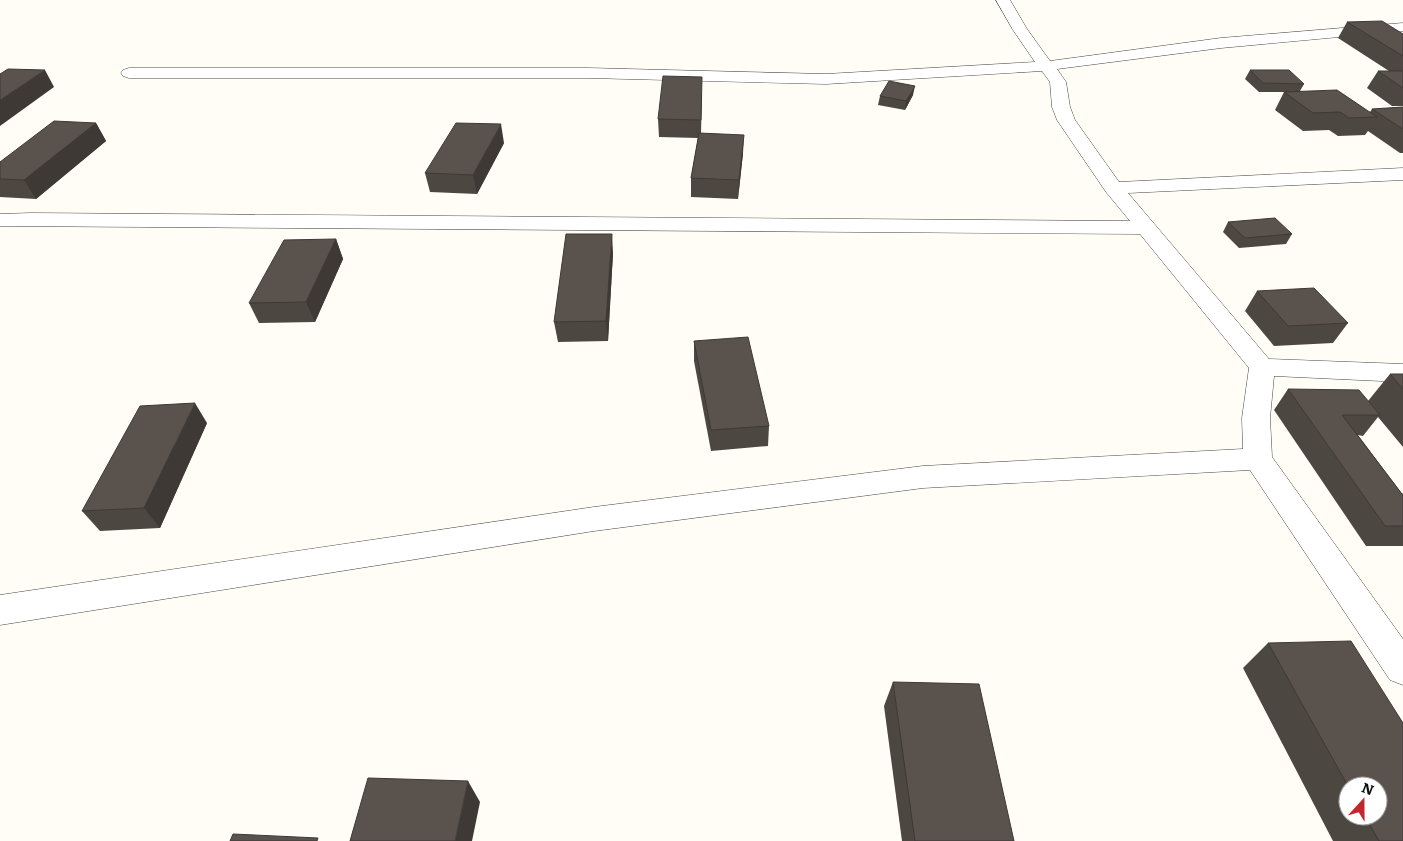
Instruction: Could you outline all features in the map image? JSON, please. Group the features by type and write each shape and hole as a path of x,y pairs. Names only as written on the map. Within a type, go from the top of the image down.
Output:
{"street":[{"path":"1003,0 1020,30 1058,82 1061,107 1066,120 1113,188 1262,367 1256,418 1258,459 1403,668"},
{"path":"129,73 588,73 826,79 1046,66 1221,43 1403,26"},
{"path":"1113,188 1403,174"},
{"path":"0,220 1146,228"},
{"path":"1262,367 1403,373"},
{"path":"0,610 594,519 913,479 1258,459"}],"building":[{"path":"1382,21 1403,34 1403,56 1347,22"},
{"path":"8,69 45,70 0,100 0,74"},
{"path":"1250,70 1289,70 1304,84 1263,83"},
{"path":"1378,71 1403,71 1403,88"},
{"path":"663,76 702,77 701,120 658,119"},
{"path":"889,81 915,86 906,101 880,96"},
{"path":"1337,90 1377,117 1349,118 1340,112 1313,113 1284,92"},
{"path":"1403,107 1403,129 1372,109"},
{"path":"54,121 96,123 24,180 0,179 0,162"},
{"path":"456,123 501,124 473,175 425,173"},
{"path":"699,133 744,135 739,180 691,178"},
{"path":"1275,218 1292,234 1245,238 1228,222"},
{"path":"566,234 612,234 606,321 554,322"},
{"path":"336,239 306,302 249,303 284,240"},
{"path":"1314,288 1348,323 1288,326 1257,291"},
{"path":"748,337 769,426 711,430 694,341"},
{"path":"1390,374 1403,374 1403,389"},
{"path":"1288,389 1359,390 1380,415 1342,415 1403,494 1403,526 1385,526"},
{"path":"195,403 144,508 82,511 140,406"},
{"path":"1351,641 1403,723 1403,841 1379,841 1371,826 1388,826 1388,776 1342,776 1268,643"},
{"path":"893,682 979,684 1014,841 915,841"},
{"path":"368,778 468,781 455,841 350,841"},
{"path":"233,834 318,838 317,841 230,841"}]}
